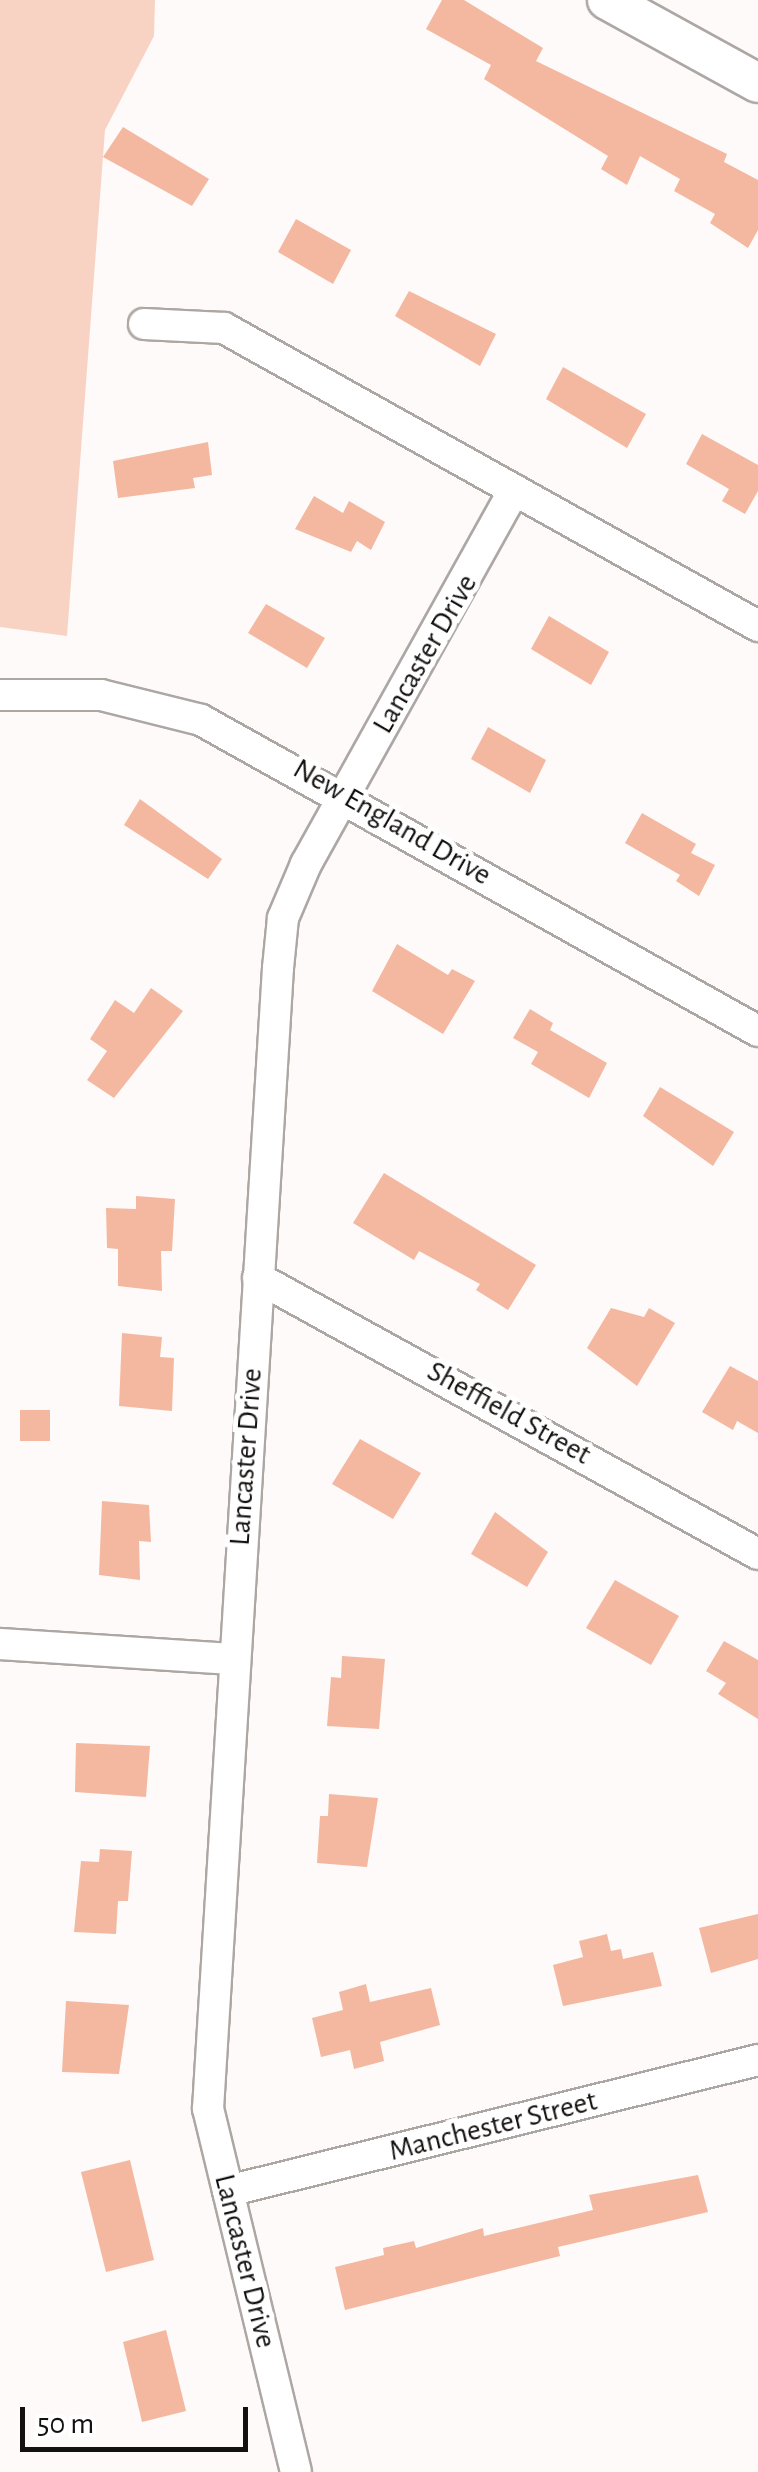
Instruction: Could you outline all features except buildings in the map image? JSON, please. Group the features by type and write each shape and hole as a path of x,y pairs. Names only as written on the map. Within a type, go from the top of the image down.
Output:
{"street":[{"path":"608,0 758,83"},
{"path":"144,324 224,328 758,626"},
{"name":"Lancaster Drive","path":"296,2472 208,2109 258,1278 284,918 345,796 514,490"},
{"name":"New England Drive","path":"0,695 142,702 202,720 345,796 758,1030"},
{"name":"Sheffield Street","path":"258,1278 758,1554"},
{"path":"0,1644 234,1659"},
{"name":"Manchester Street","path":"228,2190 758,2060"}],"shaded area":[{"path":"0,0 155,0 154,36 105,130 67,636 0,627"}]}
